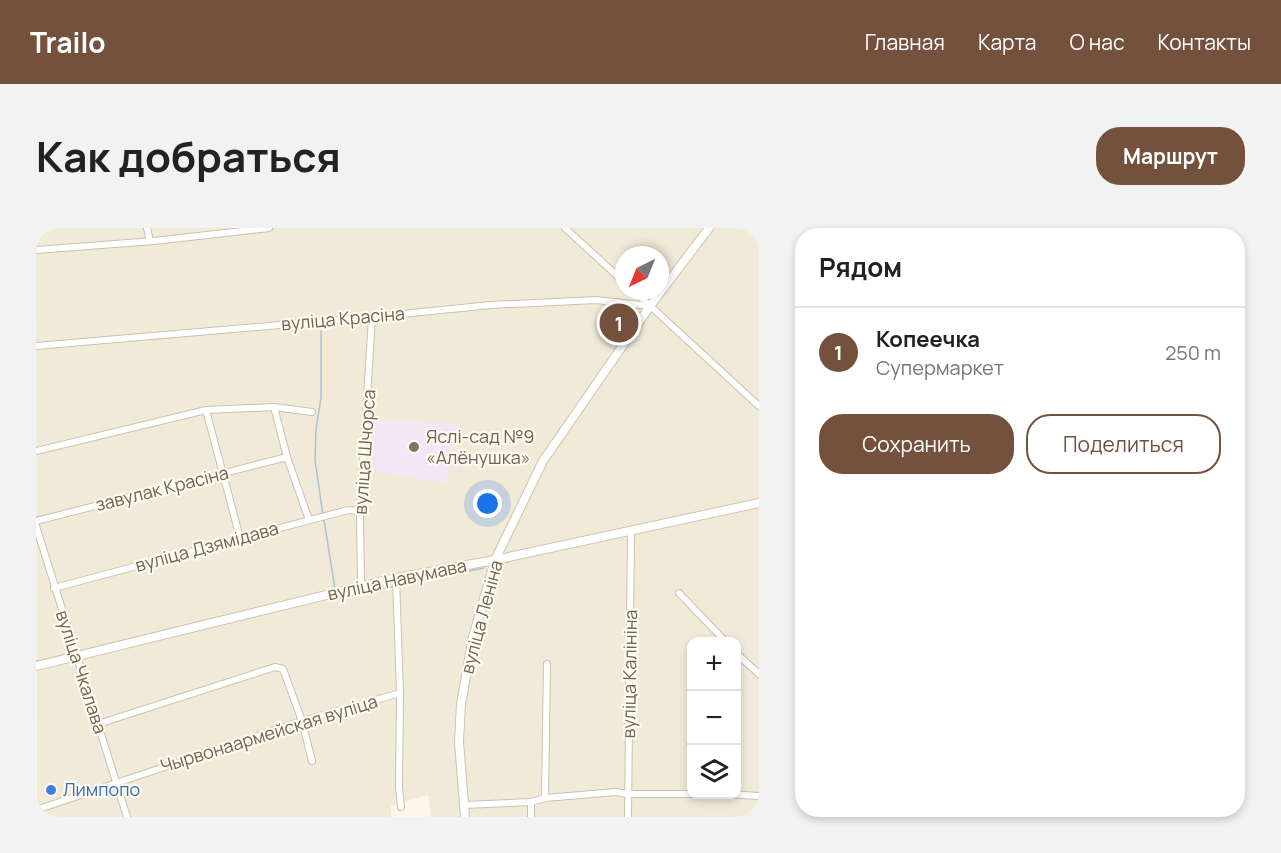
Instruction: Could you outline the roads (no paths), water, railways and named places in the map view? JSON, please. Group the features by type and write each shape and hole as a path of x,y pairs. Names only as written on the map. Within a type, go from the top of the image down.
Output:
{"street":[{"path":"147,228 150,241"},
{"path":"36,250 150,241 268,228"},
{"path":"565,228 615,274"},
{"name":"вуліца Леніна","path":"465,817 459,742 461,704 473,637 495,560 543,461 650,306 709,228"},
{"path":"754,228 759,232"},
{"name":"вуліца Красіна","path":"36,346 491,305 596,300 650,306"},
{"path":"644,300 759,406"},
{"name":"вуліца Шчорса","path":"361,586 360,511 372,317"},
{"path":"274,407 287,457 309,520"},
{"path":"36,451 206,410 274,407 312,412"},
{"path":"206,410 240,538"},
{"name":"завулак Красіна","path":"36,521 287,457"},
{"name":"вуліца Навумава","path":"36,666 396,578 495,560 759,503"},
{"name":"вуліца Дзямідава","path":"54,588 348,510 360,511"},
{"name":"вуліца Чкалава","path":"36,526 127,817"},
{"name":"вуліца Калініна","path":"628,817 631,530"},
{"path":"396,578 401,807"},
{"path":"679,593 720,637"},
{"path":"741,658 759,674"},
{"path":"545,798 547,664"},
{"path":"98,724 275,667 283,669 302,721 312,761"},
{"name":"Чырвонаармейская вуліца","path":"36,810 302,721 400,693"},
{"path":"464,805 531,802 545,798 616,792 687,794"},
{"path":"741,795 759,796"},
{"path":"531,802 531,817"}],"waterway":[{"path":"321,331 321,398 316,429 315,460 323,515"},
{"path":"324,520 335,589"},
{"path":"399,585 484,568"},
{"path":"336,597 337,599 395,586"}],"place":[{"name":"Копеечка","path":"619,323"},
{"name":"Яслі-сад №9 «Алёнушка»","path":"414,447"},
{"name":"Лимпопо","path":"51,790"}]}
